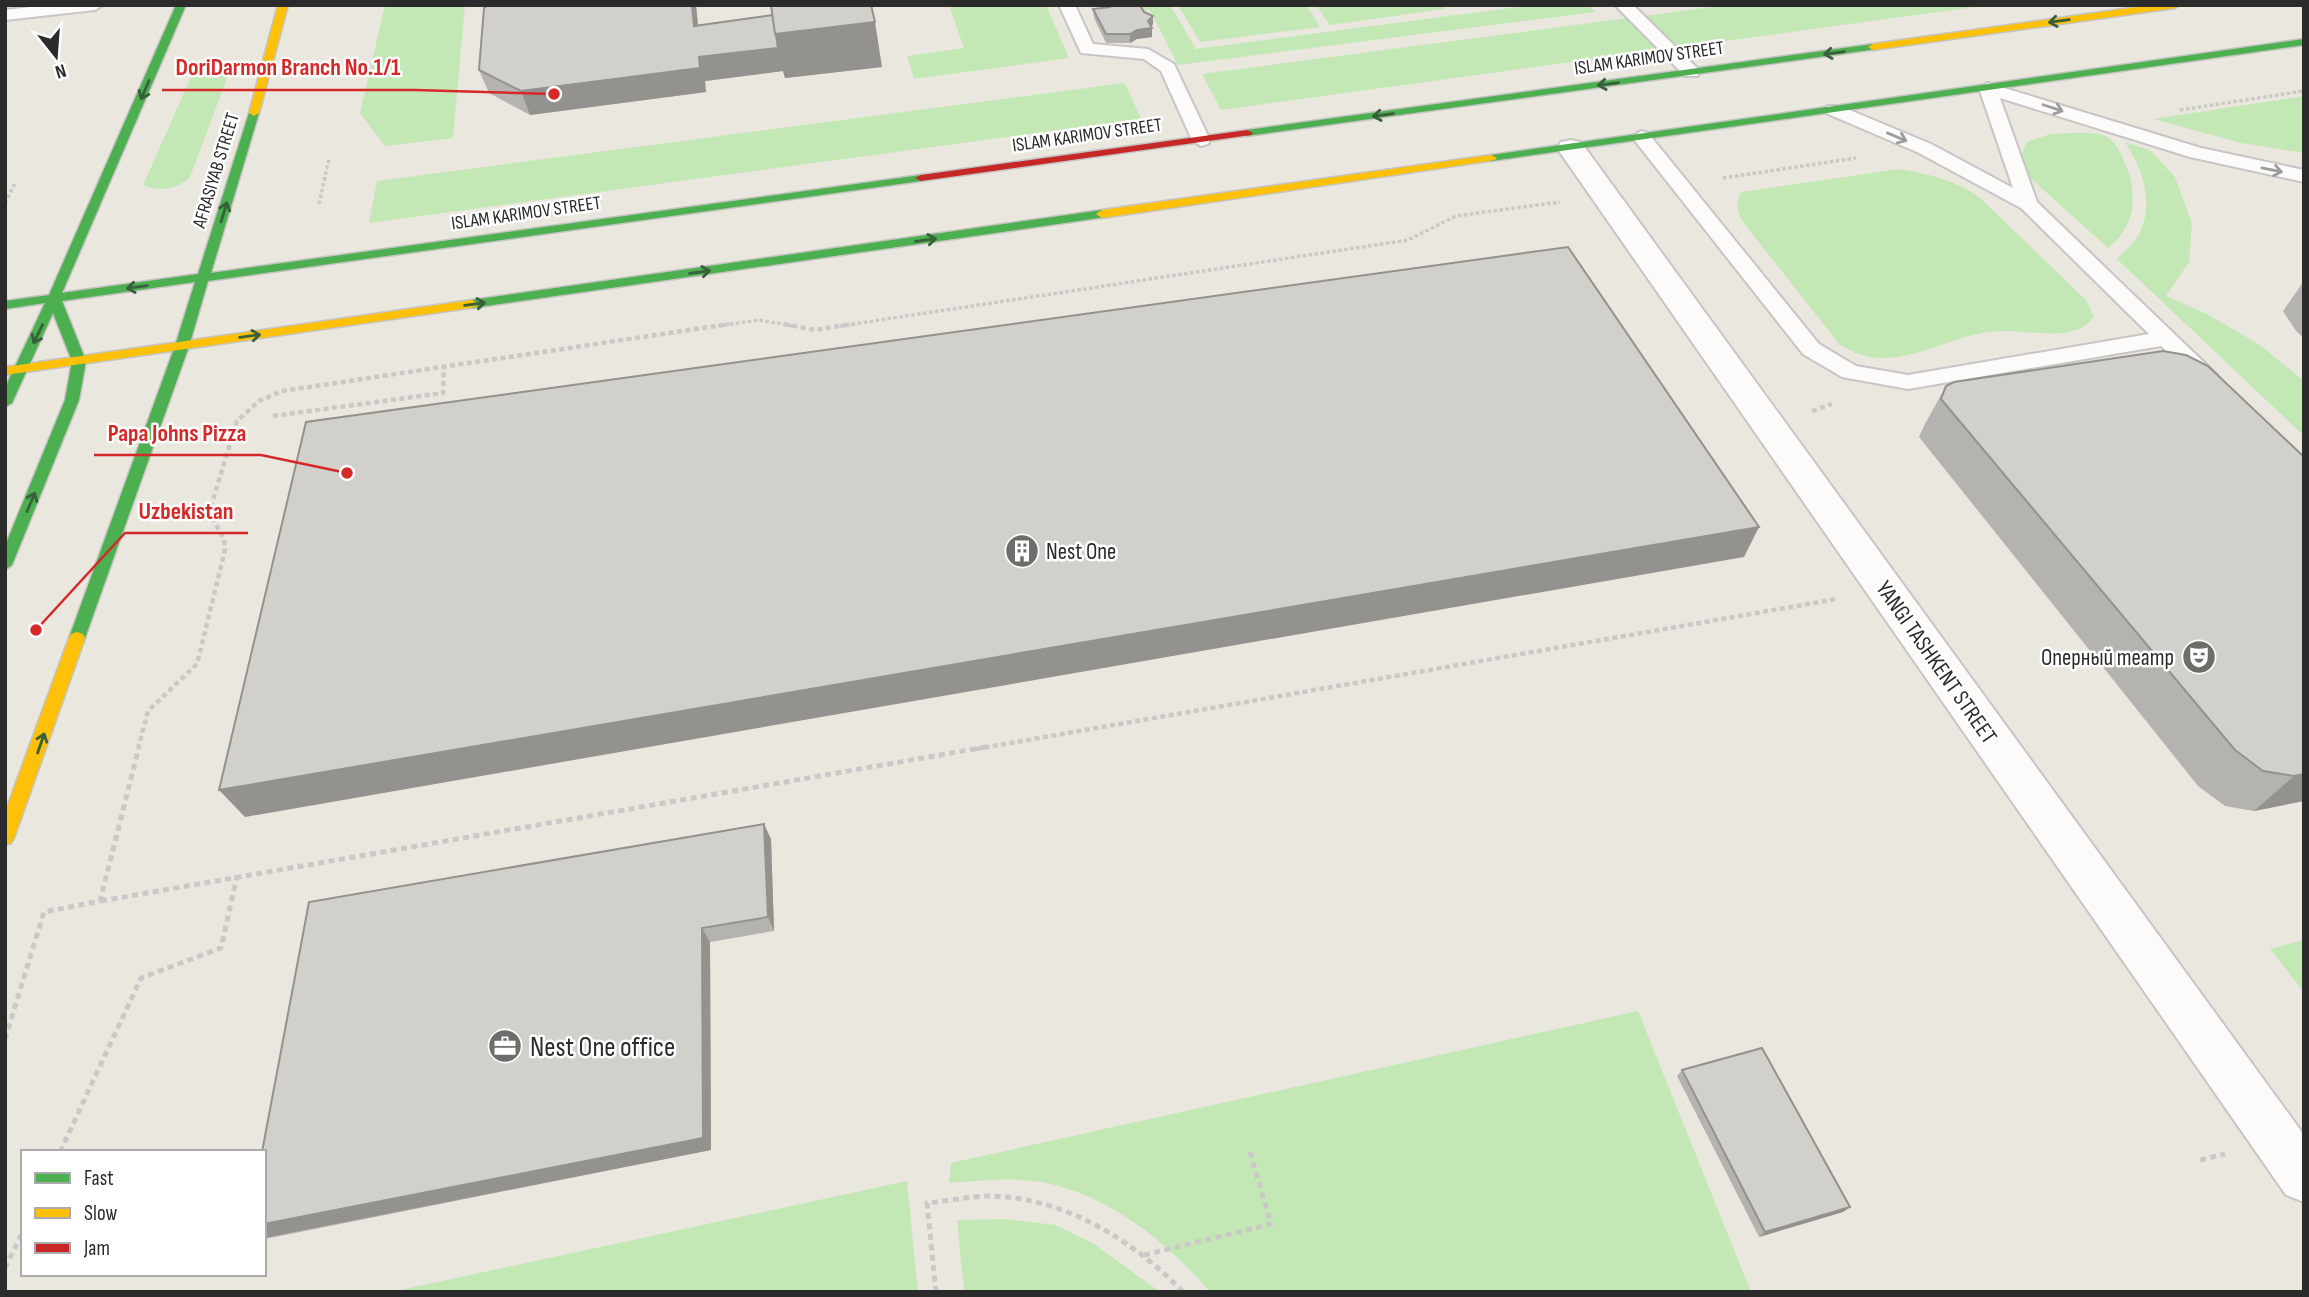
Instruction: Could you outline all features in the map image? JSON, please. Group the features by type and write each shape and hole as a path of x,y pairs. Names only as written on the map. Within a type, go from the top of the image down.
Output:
{"main road":[{"path":"5,403 13,370 54,298 181,5"},
{"name":"AFRASIYAB STREET","path":"5,838 183,346 261,91 284,5"},
{"name":"ISLAM KARIMOV STREET","path":"5,305 2175,5"},
{"path":"13,370 2304,42"},
{"path":"1881,46 1899,62"},
{"path":"1918,79 1937,95"},
{"path":"5,565 72,400 79,361 54,298"}],"street":[{"name":"YANGI TASHKENT STREET","path":"1571,148 2304,1177"}],"lane":[{"path":"5,15 95,5"},
{"path":"1067,5 1087,49 1147,54 1168,68 1201,140"},
{"path":"1623,5 1691,72"},
{"path":"1988,88 2197,153 2304,176"},
{"path":"1988,88 2028,204"},
{"path":"1834,110 1924,148 2028,204 2224,394"},
{"path":"1641,137 1811,349 1850,372 1908,382 2165,338"}],"path":[{"path":"319,204 329,159"},
{"path":"5,184 15,183 5,203"},
{"path":"100,901 148,711 197,664 225,550 224,539 209,513 237,421 259,401 282,391 759,320 815,330 1408,240 1456,216 1606,196"},
{"path":"273,416 443,393 444,367"},
{"path":"5,1039 44,912 237,876 1886,590"},
{"path":"61,1150 141,978 221,948 237,876"},
{"path":"1143,1256 1271,1224 1250,1152"},
{"path":"936,1292 927,1203 992,1196 1032,1202 1071,1214 1108,1232 1143,1256 1183,1292"},
{"path":"5,1268 21,1235"}],"green space":[{"path":"385,5 465,5 453,138 385,146 360,113"},
{"path":"949,5 1046,5 1069,58 914,79 907,56 964,48"},
{"path":"1137,5 1170,5 1196,49 1534,5 1589,5 1595,12 1178,65 1150,10 1140,11"},
{"path":"1178,5 1306,5 1320,27 1200,42"},
{"path":"1316,5 1442,5 1445,9 1330,25"},
{"path":"1727,5 1989,5 1221,110 1202,74"},
{"path":"217,70 229,73 190,177 169,188 145,186 191,77"},
{"path":"1125,83 1141,119 369,223 377,181"},
{"path":"2304,96 2304,153 2241,143 2153,119"},
{"path":"2050,134 2099,134 2112,140 2121,154 2132,185 2132,208 2124,230 2108,248 2028,176 2020,158 2027,142"},
{"path":"2125,142 2150,150 2175,177 2192,224 2189,262 2166,296 2207,314 2260,345 2304,381 2304,436 2117,259 2136,239 2142,227 2146,202 2138,165"},
{"path":"1899,169 1941,178 1979,197 2086,300 2094,317 2086,325 2064,333 1986,332 1915,353 1886,358 1862,355 1840,345 1743,222 1738,210 1739,197 1741,192"},
{"path":"2304,940 2304,992 2270,949"},
{"path":"1638,1011 1751,1292 1210,1292 1158,1241 1097,1200 1051,1184 1026,1180 949,1183 951,1163"},
{"path":"907,1181 918,1292 391,1292"},
{"path":"1006,1219 1055,1225 1094,1244 1160,1292 964,1292 957,1220"}],"building":[{"path":"488,5 692,5 694,26 773,15 778,48 699,57 700,68 521,91 479,70 484,8"},
{"path":"771,5 871,5 875,22 775,34"},
{"path":"1113,5 1140,5 1144,12 1153,16 1148,21 1152,28 1130,34 1106,34 1093,9"},
{"name":"Nest One","path":"1568,247 1759,527 219,790 306,422"},
{"name":"Оперный театр","path":"2163,351 2186,355 2208,366 2304,457 2304,774 2294,776 2263,771 2235,750 1941,399 1946,386 1954,382"},
{"name":"Nest One office","path":"764,824 768,917 702,928 703,1138 266,1224 266,1150 262,1150 309,902"},
{"path":"1762,1048 1850,1207 1765,1232 1682,1070"}],"traffic: fast":[{"path":"5,403 54,298 181,5"},
{"path":"1491,158 2304,42"},
{"path":"1247,133 1873,47"},
{"path":"77,638 182,346 254,113"},
{"path":"5,305 921,178"},
{"path":"472,304 1102,214"},
{"path":"5,565 72,400 79,361 54,298"}],"traffic: slow":[{"path":"254,113 283,5"},
{"path":"1873,47 2175,5"},
{"path":"1102,214 1491,158"},
{"path":"5,371 472,304"},
{"path":"5,838 77,638"}],"traffic: jam":[{"path":"921,178 1247,133"}],"place":[{"name":"DoriDarmon Branch No.1/1","path":"554,94"},
{"name":"Papa Johns Pizza","path":"347,473"},
{"name":"Nest One","path":"1022,551"},
{"name":"Uzbekistan","path":"36,630"},
{"name":"Оперный театр","path":"2199,657"},
{"name":"Nest One office","path":"505,1046"}]}
